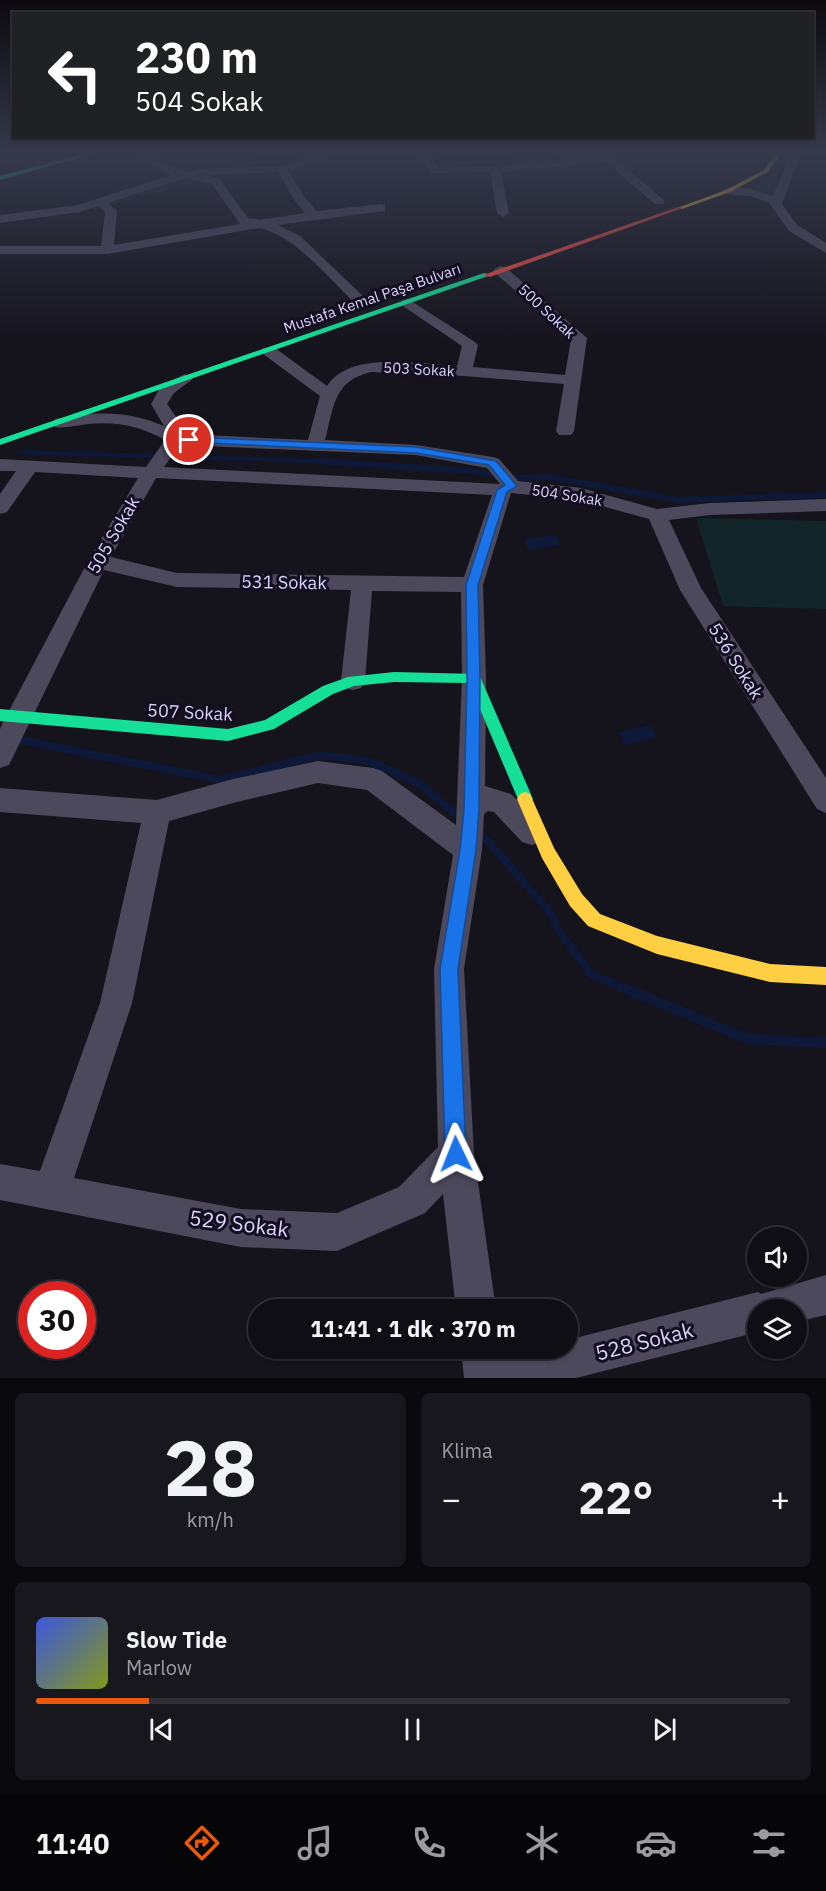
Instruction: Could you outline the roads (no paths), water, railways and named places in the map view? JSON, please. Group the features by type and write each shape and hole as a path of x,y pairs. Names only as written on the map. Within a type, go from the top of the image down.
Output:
{"main road":[{"name":"Mustafa Kemal Paşa Bulvarı","path":"0,442 649,218"},
{"name":"Mustafa Kemal Paşa Bulvarı","path":"341,306 366,298"},
{"name":"507 Sokak","path":"9,716 228,735 269,725 328,690 353,681 394,677 474,678"},
{"path":"474,678 548,852 576,900 594,920 657,945 770,974 826,976"}],"street":[{"path":"107,250 110,218"},
{"path":"242,218 244,221 277,228 295,239 366,298"},
{"path":"0,250 107,250 296,218"},
{"path":"786,218 793,228 826,249"},
{"path":"793,228 794,218"},
{"name":"500 Sokak","path":"500,270 579,338 565,431"},
{"path":"408,303 470,345 465,371"},
{"path":"269,351 329,395"},
{"name":"503 Sokak","path":"315,446 329,395 338,381 351,372 371,367 465,371 572,380"},
{"path":"175,438 173,425 159,404 167,390 185,380"},
{"path":"47,426 84,418 118,417 160,429 175,438"},
{"name":"504 Sokak","path":"175,438 416,450 493,463 507,488 581,494 657,515 710,509 826,505"},
{"name":"505 Sokak","path":"0,757 9,716 150,471 175,438"},
{"path":"0,465 507,488 472,585 474,678 471,809 468,850 449,969 456,1154 475,1299"},
{"path":"0,508 29,467"},
{"name":"536 Sokak","path":"657,515 691,590 826,801"},
{"name":"531 Sokak","path":"98,561 177,580 472,585"},
{"path":"353,681 362,583"},
{"path":"0,800 157,813 233,791 318,772 374,779 468,850"},
{"path":"471,809 484,798 502,802 518,816 548,852"},
{"path":"51,1192 116,1003 157,813"},
{"name":"529 Sokak","path":"0,1182 240,1228 337,1232 412,1200 456,1154"},
{"path":"807,1300 826,1295"},
{"name":"528 Sokak","path":"495,1378 747,1315"},
{"path":"483,1359 485,1378"}],"water":[{"path":"556,535 561,545 528,550 524,539"},
{"path":"650,725 657,737 625,745 618,732"}],"waterway":[{"path":"21,452 319,461"},
{"path":"319,461 347,462"},
{"path":"319,461 470,471 524,478 548,477 679,500 826,495"},
{"path":"0,736 221,780 320,755 369,761 420,784 463,820"},
{"path":"476,831 488,841 549,911 561,934 592,975 624,988"},
{"path":"621,987 748,1039 826,1043"}]}
